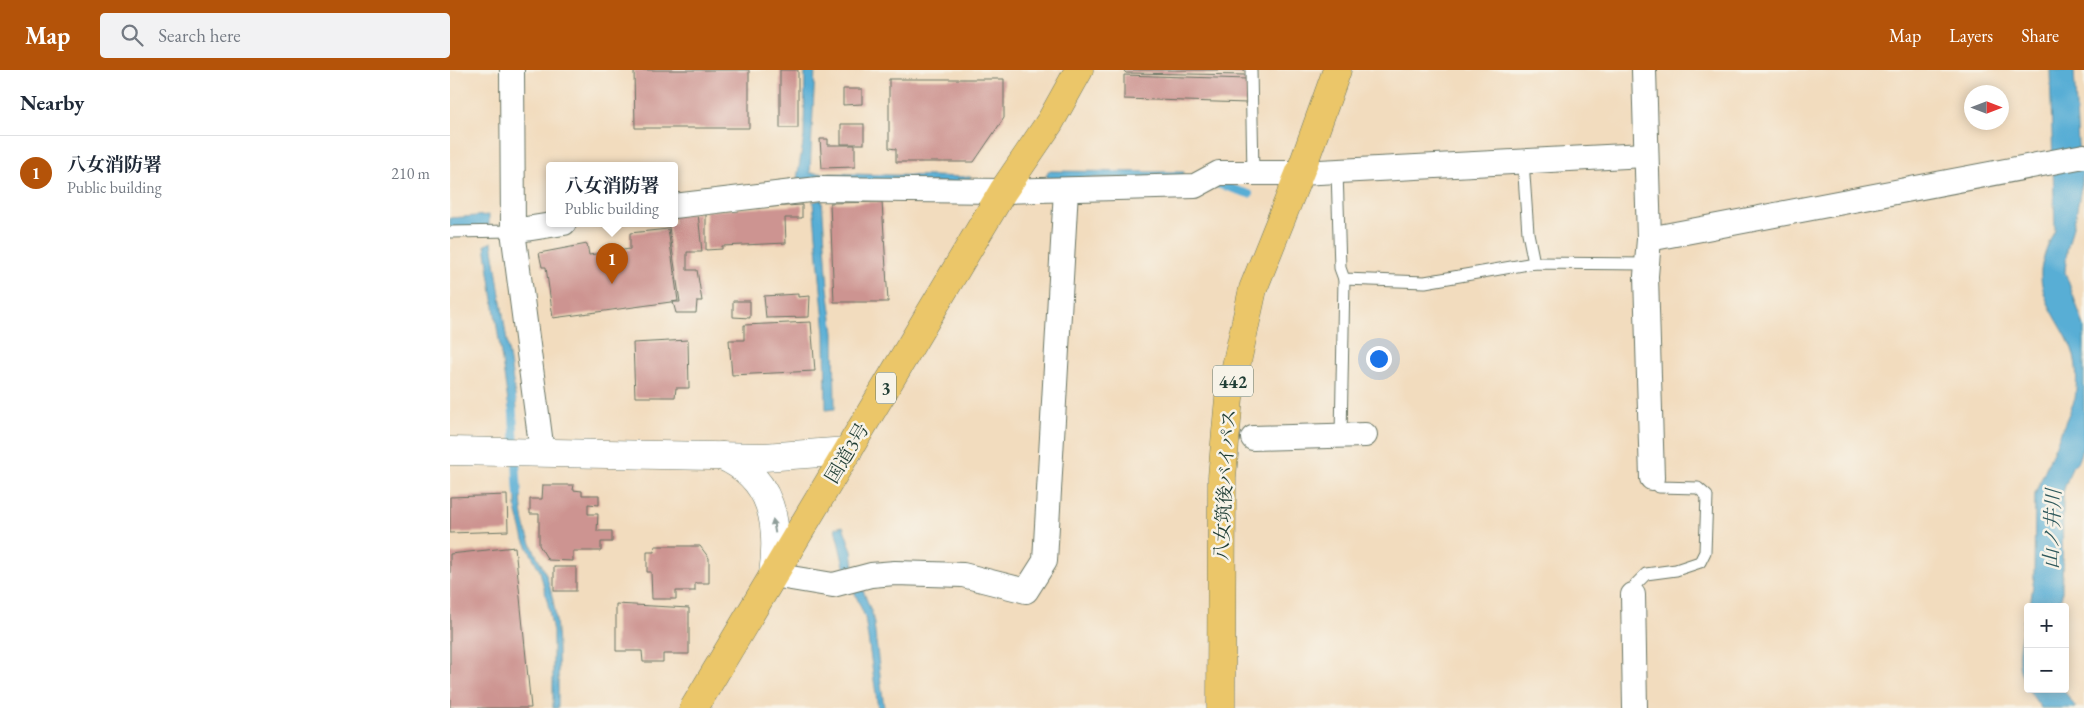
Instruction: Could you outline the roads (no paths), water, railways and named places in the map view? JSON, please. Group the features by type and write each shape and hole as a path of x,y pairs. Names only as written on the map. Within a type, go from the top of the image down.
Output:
{"highway":[{"name":"国道3号","path":"694,708 1003,192 1050,122 1079,70"},
{"name":"八女筑後バイパス","path":"1221,708 1222,477 1229,398 1253,289 1300,173 1337,70"}],"street":[{"path":"512,70 513,231 542,452"},
{"path":"1644,70 1645,155 1649,239 1647,264 1652,478"},
{"path":"678,206 818,189 1003,192 1195,186 1219,173 1300,173 1645,155"},
{"path":"1649,239 2084,156"},
{"path":"721,456 737,462 750,472 765,493 772,514 776,537 774,575 833,585 895,573 963,575 1026,591 1045,561 1066,190"},
{"path":"513,231 546,226"},
{"path":"1253,438 1365,435"},
{"path":"450,450 764,457 848,451"},
{"path":"1633,595 1635,708"}],"lane":[{"path":"1251,70 1253,173"},
{"path":"1523,161 1528,234 1534,263"},
{"path":"1337,171 1340,268 1344,279 1341,435"},
{"path":"450,232 513,231"},
{"path":"1344,279 1425,282 1534,263 1647,264"},
{"path":"1633,595 1636,584 1646,574 1676,570 1700,562 1705,552 1707,496 1698,488 1659,487 1652,478"}],"water":[{"path":"805,70 815,70 810,173 971,177 969,183 797,179 804,137"},
{"name":"山ノ井川","path":"2050,70 2074,70 2082,182 2067,250 2065,272 2084,326 2084,444 2078,461 2072,467 2063,492 2062,595 2059,603 2031,603 2034,577 2035,494 2075,399 2077,380 2072,349 2047,301 2041,281 2043,260 2055,230"},
{"path":"1049,171 1184,172 1183,178 1048,178 1046,176"},
{"path":"822,199 828,288 834,333 835,409 826,410 825,333 813,202"},
{"path":"489,215 489,227 450,228 450,218"},
{"path":"492,242 517,408 509,409 485,245"},
{"path":"516,484 521,485 525,527 546,575 554,607 558,641 558,708 553,708 553,632 548,604 540,571 524,540 516,508"},
{"path":"843,526 852,551 854,567 873,616 884,708 878,708 865,617 845,570 835,528"},
{"path":"2024,619 2024,680 2019,664"},
{"path":"2031,693 2066,693 2076,708 2041,708"}],"waterway":[{"path":"1214,183 1249,194"},
{"path":"512,399 518,494"}],"place":[{"name":"八女消防署","path":"612,284"}]}
